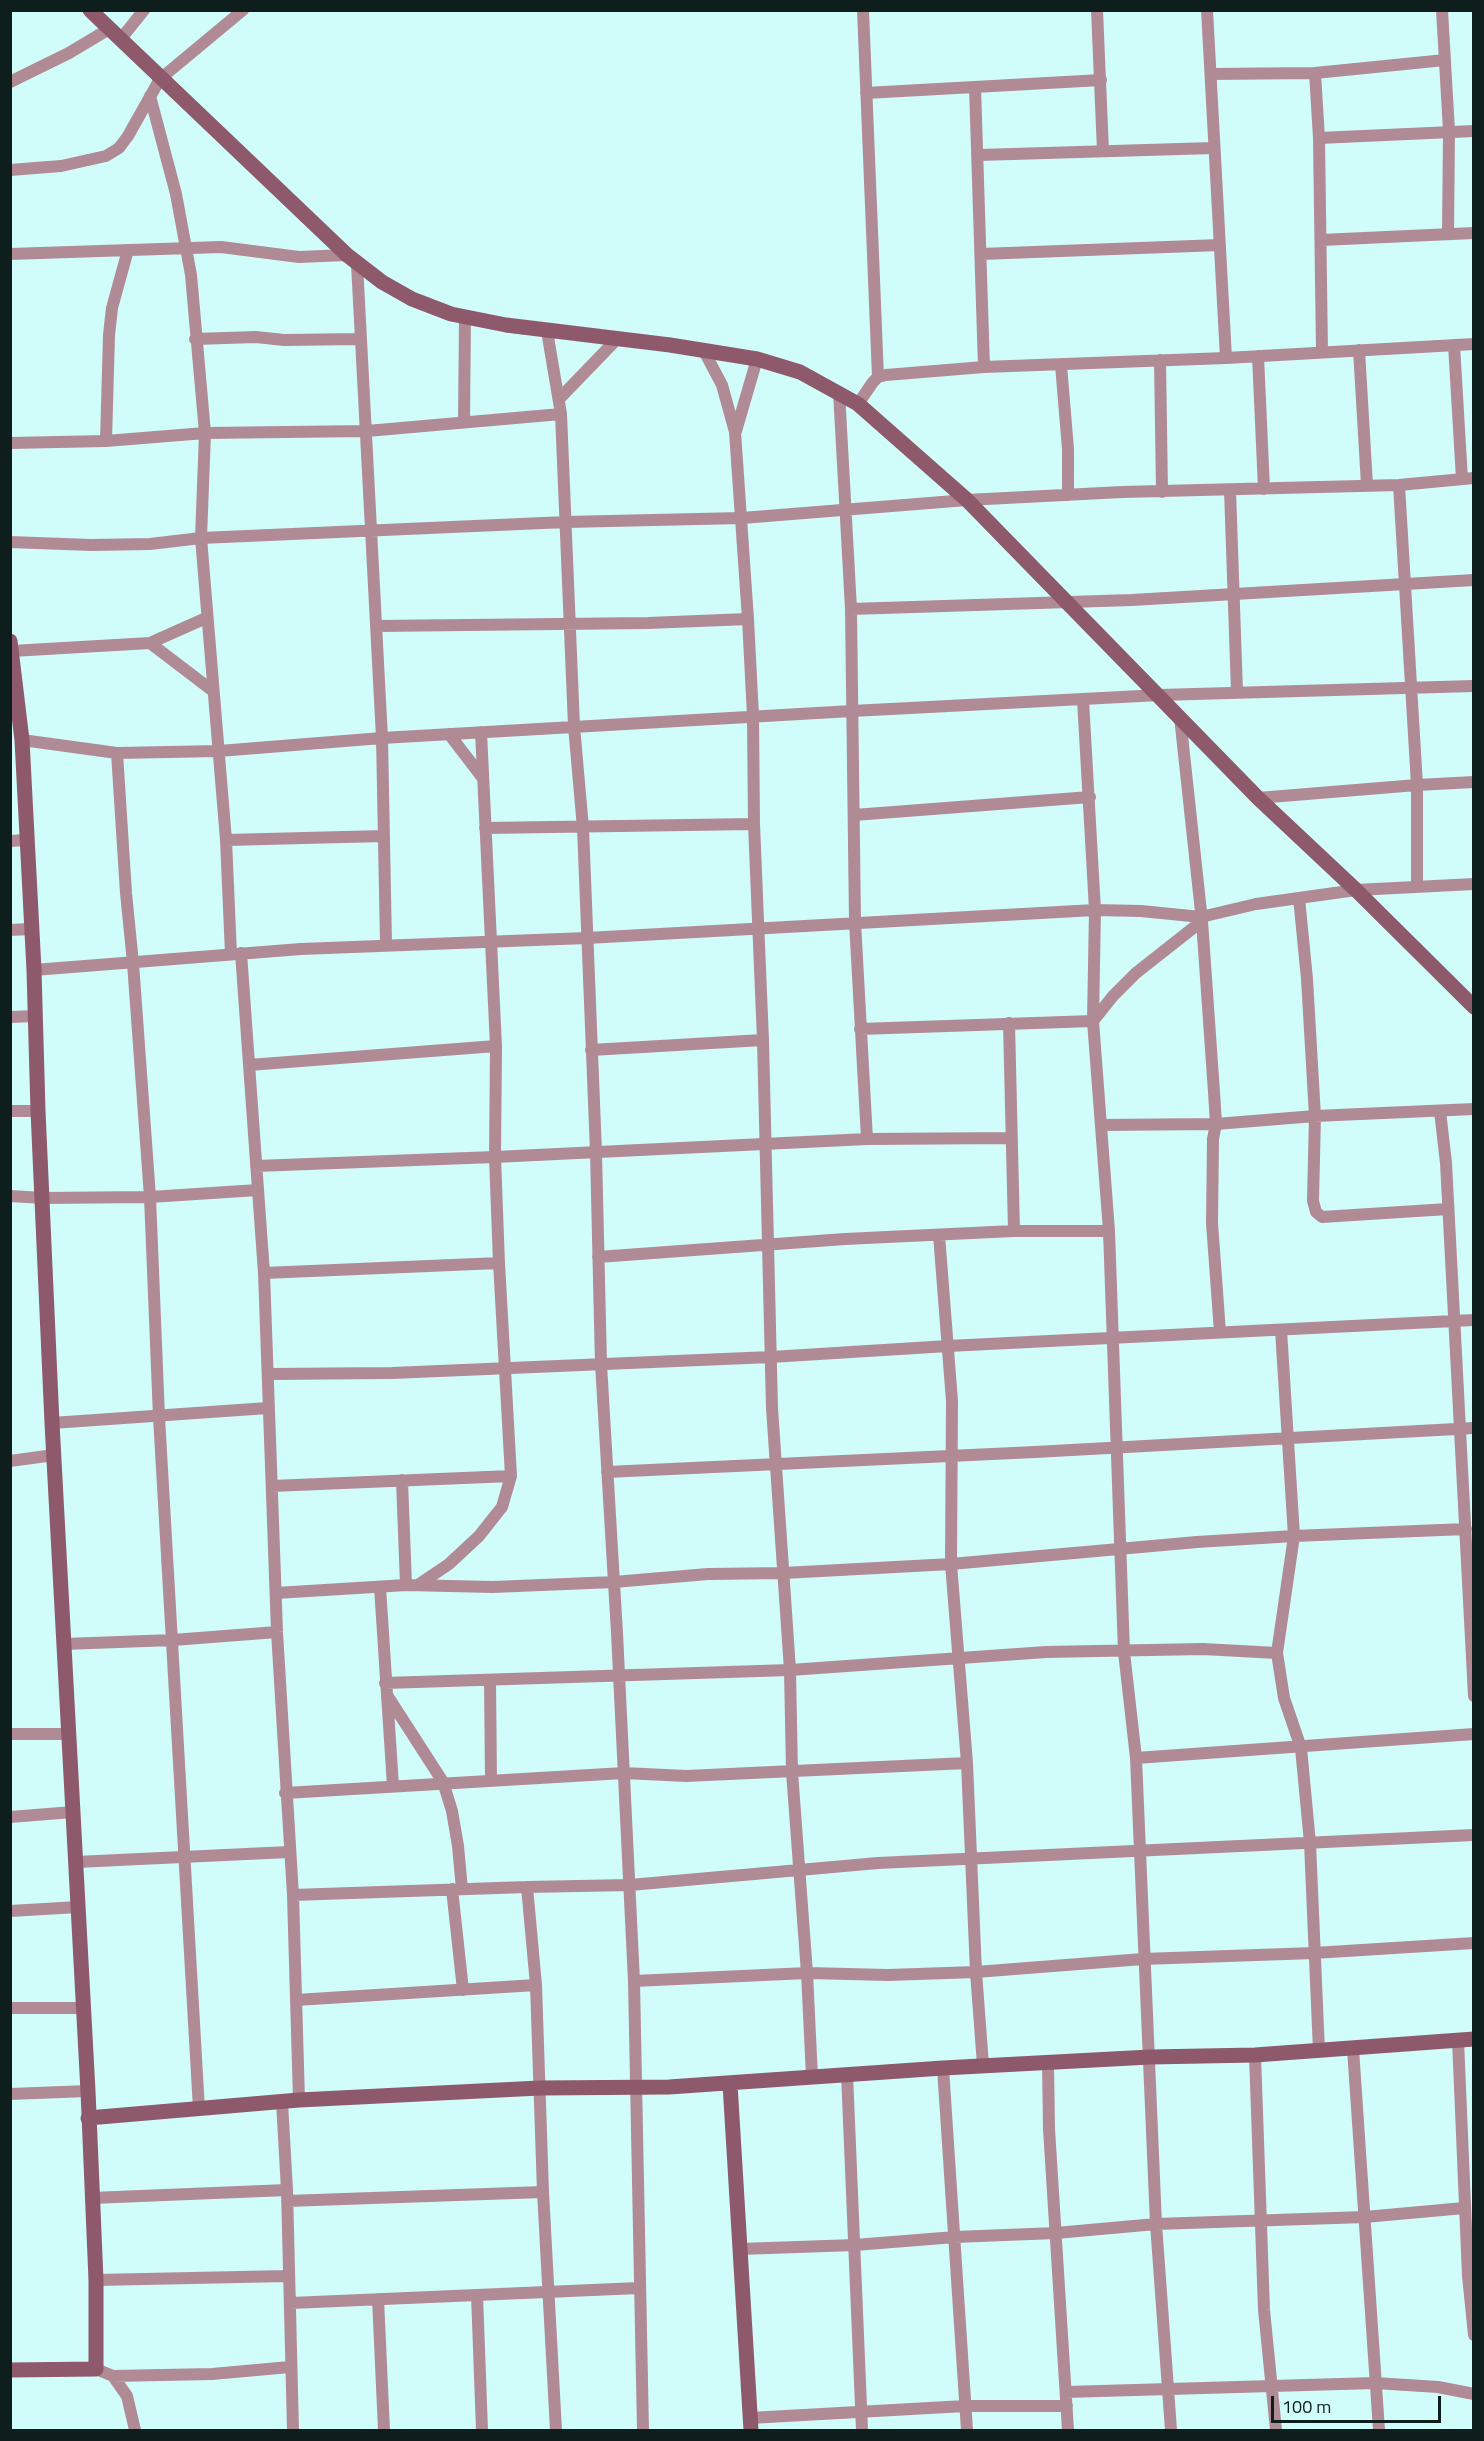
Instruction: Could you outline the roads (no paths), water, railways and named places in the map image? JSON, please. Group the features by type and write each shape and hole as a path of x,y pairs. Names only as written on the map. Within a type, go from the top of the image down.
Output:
{"street":[{"path":"90,10 352,260 382,282 412,299 465,317 758,359 800,372 858,404 967,500 1160,695 1258,798 1356,890 1473,1007"},
{"path":"10,82 115,34 144,10"},
{"path":"10,170 61,166 106,156 119,148 160,79 243,10"},
{"path":"858,404 878,377 863,10"},
{"path":"1097,10 1102,151"},
{"path":"1208,10 1213,148 1226,358"},
{"path":"1442,10 1449,131 1448,234"},
{"path":"1211,74 1315,73 1445,60"},
{"path":"1315,73 1319,138 1322,352"},
{"path":"866,93 1101,80"},
{"path":"975,87 979,155 984,367"},
{"path":"150,96 176,194 191,275 205,433 201,538 206,618 236,953 249,1065 264,1272 277,1632 293,1895 299,2100"},
{"path":"1319,138 1473,131"},
{"path":"979,155 1213,148"},
{"path":"1320,240 1473,233"},
{"path":"981,254 1220,245"},
{"path":"10,254 220,248 299,257 352,260"},
{"path":"106,441 112,308 128,250"},
{"path":"352,260 361,339 373,531 382,738 386,944"},
{"path":"464,422 465,317"},
{"path":"547,330 561,414 574,726 583,828 596,1152 601,1364 634,1981 643,2430"},
{"path":"195,339 256,337 284,340 361,339"},
{"path":"559,399 617,339"},
{"path":"878,377 984,367 1226,358 1473,344"},
{"path":"10,542 91,545 150,544 201,538 566,522 742,518 967,500 1399,484 1468,478 1454,345"},
{"path":"705,351 722,385 735,432 742,518 753,716 754,824 763,1040 775,1463 784,1573 790,1670 792,1773 813,2077"},
{"path":"1359,351 1367,485"},
{"path":"1258,356 1264,489"},
{"path":"735,432 758,359"},
{"path":"1161,360 1162,492"},
{"path":"1061,365 1068,449 1068,495"},
{"path":"839,392 851,609 855,922 867,1139"},
{"path":"10,443 106,441 205,433 367,431 561,414"},
{"path":"1399,484 1417,785 1417,887"},
{"path":"1230,490 1237,692"},
{"path":"851,609 1132,600 1473,580"},
{"path":"96,2369 96,2280 88,2091 52,1423 34,970 31,929 18,841 22,740 11,646 150,643 206,618"},
{"path":"376,626 748,619"},
{"path":"150,643 213,691"},
{"path":"22,740 117,753 219,751 382,738 753,716 1160,695 1473,686"},
{"path":"1083,700 1095,910 1093,1021 1109,1231 1124,1652 1136,1758 1156,2224 1171,2430"},
{"path":"1180,717 1201,919 1216,1124 1213,1139 1212,1223 1220,1332"},
{"path":"412,1585 449,1564 479,1536 502,1507 511,1476 499,1263 495,1157 496,1046 481,732"},
{"path":"449,734 483,778"},
{"path":"117,753 150,1197 159,1417 199,2109"},
{"path":"1258,798 1473,782"},
{"path":"854,815 1090,797"},
{"path":"485,828 754,824"},
{"path":"226,840 384,836"},
{"path":"34,970 236,953 386,944 587,938 1095,910 1141,911 1201,919 1256,904 1356,890 1473,884"},
{"path":"1299,898 1307,979 1315,1116 1314,1201 1316,1212 1322,1217 1449,1209"},
{"path":"860,1029 1093,1021 1136,973 1201,919"},
{"path":"10,930 31,929"},
{"path":"10,1017 36,1016"},
{"path":"1009,1023 1014,1231"},
{"path":"591,1050 763,1040"},
{"path":"249,1065 496,1046"},
{"path":"1101,1125 1216,1124 1315,1116 1473,1109"},
{"path":"10,1111 38,1112"},
{"path":"1440,1112 1449,1209 1472,1629 1473,1696"},
{"path":"256,1166 867,1139 1011,1138"},
{"path":"10,1196 150,1197 258,1190"},
{"path":"598,1257 1014,1231 1109,1231"},
{"path":"939,1235 948,1346 952,1455 951,1564 967,1763 976,1972 983,2065"},
{"path":"264,1272 499,1263"},
{"path":"269,1374 504,1368 771,1357 1473,1320"},
{"path":"1281,1330 1294,1536 1276,1653 1284,1698 1301,1748 1310,1843 1319,2051"},
{"path":"52,1423 268,1408"},
{"path":"607,1472 1473,1428"},
{"path":"10,1461 54,1455"},
{"path":"272,1486 511,1476"},
{"path":"402,1480 412,1585"},
{"path":"276,1593 412,1585 493,1587 614,1582 708,1574 784,1573 951,1564 1294,1536 1466,1529"},
{"path":"380,1587 393,1786"},
{"path":"64,1644 173,1641 277,1632"},
{"path":"386,1689 490,1680 790,1670 1046,1652 1203,1649 1276,1653"},
{"path":"490,1680 491,1780"},
{"path":"386,1689 443,1782 452,1811 458,1846 457,1889 463,1990"},
{"path":"10,1734 68,1734"},
{"path":"1136,1758 1473,1734"},
{"path":"285,1793 624,1773 686,1776 792,1773 967,1763"},
{"path":"10,1816 73,1812"},
{"path":"293,1895 630,1885 798,1869 1473,1835"},
{"path":"76,1863 289,1852"},
{"path":"527,1887 536,1985 543,2192 556,2430"},
{"path":"10,1911 78,1907"},
{"path":"634,1981 807,1973 888,1975 976,1972 1143,1959 1314,1953 1473,1942"},
{"path":"296,2000 536,1985"},
{"path":"10,2008 84,2008"},
{"path":"88,2118 299,2100 540,2088 636,2088 730,2084 983,2065 1150,2057 1255,2055 1466,2040 1468,2152 1464,2208 1471,2276 1473,2335"},
{"path":"1353,2049 1379,2430"},
{"path":"1255,2055 1264,2310 1276,2430"},
{"path":"1048,2063 1049,2129 1068,2430"},
{"path":"943,2068 967,2430"},
{"path":"847,2074 862,2430"},
{"path":"730,2084 750,2424 965,2406 1067,2406"},
{"path":"10,2094 88,2091"},
{"path":"282,2102 291,2303 290,2367 293,2430"},
{"path":"92,2198 543,2192"},
{"path":"740,2249 855,2246 1156,2224 1365,2217 1464,2208"},
{"path":"96,2280 288,2276"},
{"path":"291,2303 639,2288"},
{"path":"477,2295 482,2430"},
{"path":"378,2299 384,2430"},
{"path":"10,2370 96,2369 113,2376 212,2374 290,2367"},
{"path":"113,2376 127,2396 135,2430"},
{"path":"1066,2392 1375,2383 1438,2387 1473,2394"}]}
